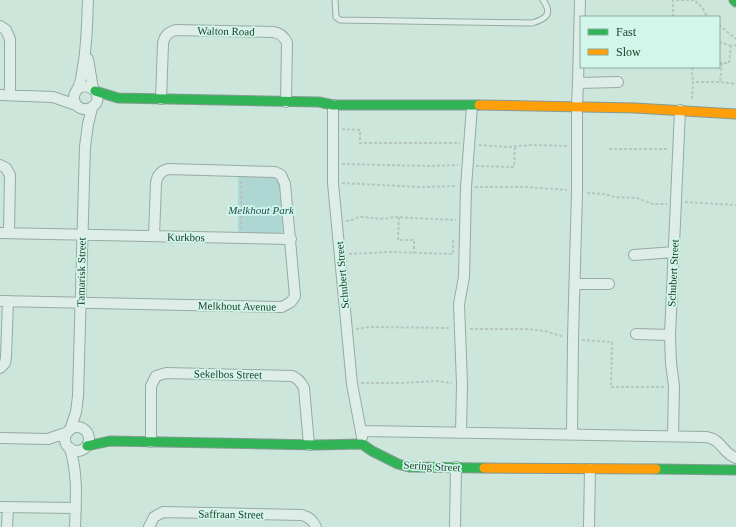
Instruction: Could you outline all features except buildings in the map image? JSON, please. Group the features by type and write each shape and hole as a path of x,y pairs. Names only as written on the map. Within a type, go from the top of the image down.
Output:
{"street":[{"path":"88,0 87,42 89,68 97,98 93,106"},
{"path":"572,434 580,0"},
{"path":"0,26 6,30 10,39 5,95 52,96 86,86 118,98 319,102 333,105 577,106 736,114"},
{"name":"Walton Road","path":"161,99 163,44 165,37 171,31 266,31 277,32 287,43 286,102"},
{"path":"77,106 74,97 83,68 87,42"},
{"path":"578,83 618,82"},
{"path":"52,96 87,110 93,106 118,98"},
{"name":"Schubert Street","path":"333,105 333,183 336,221 352,384 362,444"},
{"name":"Tamarisk Street","path":"77,106 82,124 85,147"},
{"name":"Tamarisk Street","path":"69,431 76,412 78,396 85,147 88,124 93,106"},
{"path":"461,433 462,384 459,304 464,277 469,144 472,106"},
{"name":"Schubert Street","path":"673,436 674,386 670,335 680,110"},
{"path":"0,164 6,168 10,175 5,233"},
{"name":"Melkhout Avenue","path":"81,302 285,306 293,299 295,292 285,184 279,173 272,171 168,169 161,172 156,182 154,236"},
{"name":"Kurkbos","path":"5,233 290,239"},
{"path":"634,255 674,252"},
{"path":"574,284 608,284"},
{"path":"0,368 5,363 6,357 4,301 81,302"},
{"path":"636,334 670,335"},
{"name":"Sekelbos Street","path":"151,442 152,386 156,376 166,373 296,377 302,383 304,388 310,445"},
{"name":"Tamarisk Street","path":"78,396 86,431"},
{"path":"48,439 79,428 110,441"},
{"path":"69,431 65,441 75,465 75,527"},
{"path":"76,478 88,439 86,431"},
{"path":"361,431 710,437 718,441 726,452 736,458"},
{"path":"0,438 48,439 77,451 110,441 310,445 362,444"},
{"name":"Sering Street","path":"362,444 372,451 404,466 736,470"},
{"path":"455,527 456,467"},
{"path":"589,527 590,469"},
{"path":"7,527 4,507 76,508"},
{"name":"Saffraan Street","path":"149,527 154,517 163,512 302,515 315,523 316,527"}],"lane":[{"path":"335,0 336,17 340,20 532,23 539,21 548,12 548,7 543,0"}],"path":[{"path":"673,16 673,0 694,0 702,7 706,16"},
{"path":"720,25 736,39"},
{"path":"720,42 731,46 736,45"},
{"path":"720,82 720,63 729,63 731,46"},
{"path":"692,111 693,68"},
{"path":"693,82 720,82 736,84"},
{"path":"333,128 360,130 360,143 577,147"},
{"path":"333,164 514,167 515,146"},
{"path":"609,149 678,149"},
{"path":"241,170 241,238"},
{"path":"591,193 615,197 637,198 652,204 676,202 736,206"},
{"path":"336,221 350,222 360,217 385,220 393,217 466,220"},
{"path":"399,217 398,240 414,240 414,253"},
{"path":"340,256 354,253 390,252 453,254 453,240 465,239"},
{"path":"347,329 368,327 526,329 545,331 560,337 612,342 611,388 649,388 674,386"},
{"path":"352,384 366,382 402,383 436,381 462,384"}],"green space":[{"name":"Melkhout Park","path":"250,173 271,174 281,180 284,230 279,235 238,235 238,176"}],"traffic: fast":[{"path":"95,91 118,98 319,102 333,105 479,105"},
{"path":"87,446 110,441 316,445 362,444 372,451 398,464 409,467 484,468"},
{"path":"656,469 736,470"}],"traffic: slow":[{"path":"479,105 635,108 736,114"},
{"path":"484,468 656,469"}]}
